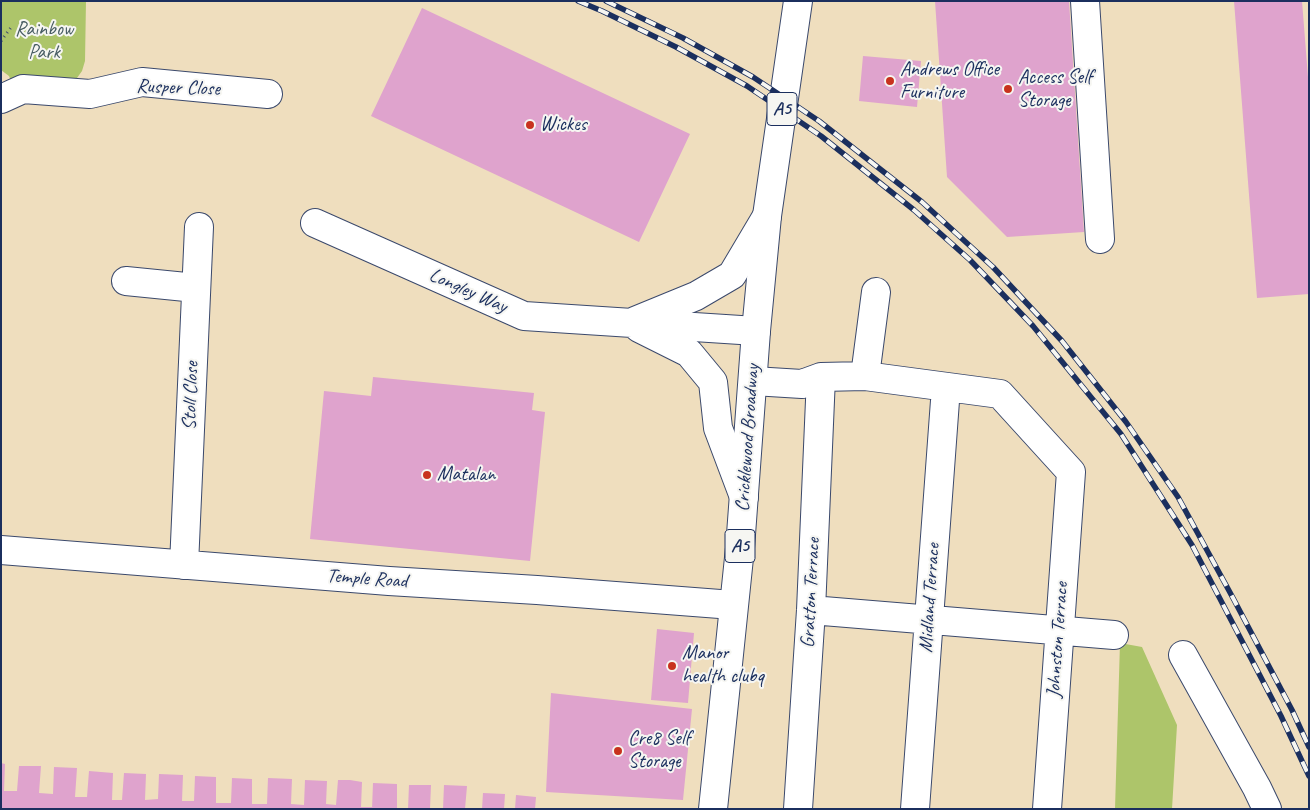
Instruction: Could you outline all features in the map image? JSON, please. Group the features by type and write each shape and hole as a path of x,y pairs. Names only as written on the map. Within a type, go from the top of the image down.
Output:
{"street":[{"name":"A5","path":"767,216 798,1"},
{"path":"1085,1 1100,239"},
{"name":"Rusper Close","path":"1,100 23,90 90,94 142,82 268,94"},
{"name":"Longley Way","path":"629,323 696,296 732,276 767,216"},
{"name":"Cricklewood Broadway","path":"714,809 744,497 756,331 767,216"},
{"name":"Longley Way","path":"315,223 524,316 756,331"},
{"name":"Stoll Close","path":"184,564 199,227"},
{"path":"126,281 196,288"},
{"path":"865,376 876,292"},
{"path":"629,323 688,353 713,382 718,428 744,497"},
{"path":"753,382 802,384 821,377 865,376 946,386"},
{"name":"Gratton Terrace","path":"798,809 811,610 821,377"},
{"name":"Johnston Terrace","path":"946,386 1000,394 1071,472 1047,809"},
{"name":"Midland Terrace","path":"915,809 946,386"},
{"name":"Temple Road","path":"1,550 733,605"},
{"path":"811,610 1114,635"},
{"path":"1183,655 1267,809"}],"path":[{"path":"1,41 12,26"}],"green space":[{"name":"Rainbow Park","path":"1,1 86,1 85,61 82,71 77,78 69,81 11,81 9,76 1,70"},
{"path":"1120,643 1142,647 1177,725 1172,809 1115,809"}],"building":[{"name":"Access Self Storage","path":"935,1 1069,1 1084,232 1007,237 947,177"},
{"path":"1234,1 1302,1 1309,90 1309,294 1257,298"},
{"name":"Wickes","path":"422,8 690,134 639,242 371,116"},
{"name":"Andrews Office Furniture","path":"863,56 921,61 917,107 859,101"},
{"name":"Matalan","path":"373,377 534,393 532,410 545,412 530,561 310,539 324,391 371,396"},
{"name":"Manor health clubq","path":"657,629 694,633 688,703 651,700"},
{"name":"Cre8 Self Storage","path":"551,693 692,709 683,800 546,792"},
{"path":"1,763 5,764 4,791 17,791 19,766 41,766 39,793 53,794 54,767 77,768 75,797 87,797 89,771 113,773 112,800 122,800 124,773 146,774 145,800 158,799 159,774 183,775 182,801 194,801 195,776 216,777 216,803 231,803 232,778 252,779 252,804 267,804 268,778 292,779 291,804 304,805 305,780 327,781 326,804 336,805 338,780 350,780 362,782 361,807 372,807 372,809 1,809"},
{"path":"373,783 397,784 397,809 372,809"},
{"path":"409,785 431,785 430,809 408,809"},
{"path":"444,785 467,786 465,809 443,809"},
{"path":"483,793 505,794 504,809 482,809"},
{"path":"516,795 536,797 535,809 515,809"}],"railway":[{"path":"578,1 676,47 747,86 821,136 914,210 970,260 1033,326 1121,434 1192,545 1281,716 1309,776"},
{"path":"606,1 683,38 753,77 819,121 922,202 993,267 1062,341 1126,422 1178,497 1292,710 1309,747"}],"place":[{"name":"Andrews Office Furniture","path":"890,81"},
{"name":"Access Self Storage","path":"1008,89"},
{"name":"Wickes","path":"530,125"},
{"name":"Matalan","path":"427,475"},
{"name":"Manor health clubq","path":"672,666"},
{"name":"Cre8 Self Storage","path":"618,751"}]}
